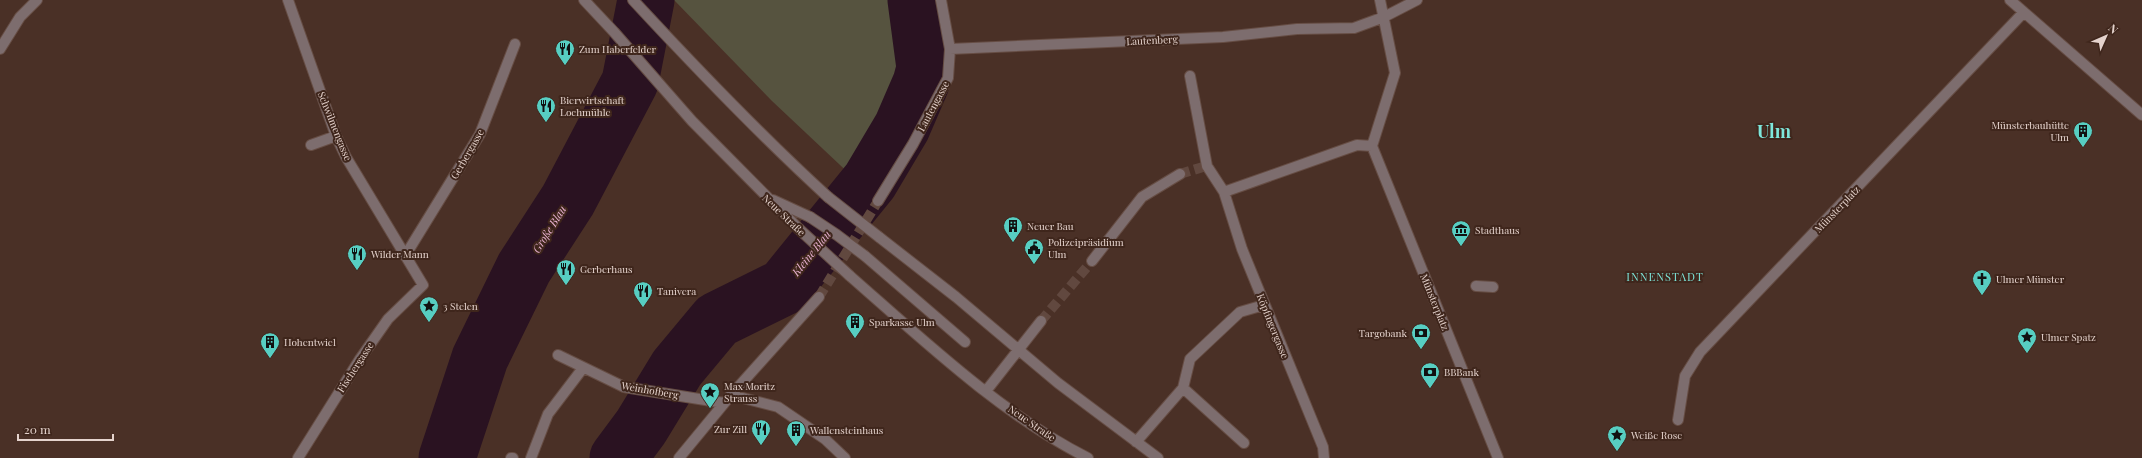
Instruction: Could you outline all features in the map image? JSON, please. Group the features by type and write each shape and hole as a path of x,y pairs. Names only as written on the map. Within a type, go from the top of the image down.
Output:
{"street":[{"path":"0,49 20,16 37,0"},
{"name":"Schwilmengasse","path":"288,0 336,136 346,157 423,285"},
{"name":"Neue Straße","path":"584,0 692,121 766,197 850,276 986,391 1060,443 1088,458"},
{"path":"633,0 660,30 780,153 828,197 947,290 1018,350 1158,458"},
{"name":"Lautengasse","path":"878,201 913,144 948,78 950,49 941,0"},
{"path":"1190,76 1205,167 1224,192 1357,145 1372,146 1395,73 1380,0"},
{"path":"1384,17 1417,0"},
{"path":"2010,0 2142,115"},
{"name":"Münsterplatz","path":"1678,420 1685,376 1700,352 2024,12"},
{"name":"Lautenberg","path":"950,49 1223,37 1297,29 1354,28 1384,17"},
{"name":"Gerbergasse","path":"405,256 480,134 515,44"},
{"path":"311,145 336,136"},
{"name":"Münsterplatz","path":"1372,146 1498,458"},
{"path":"1092,261 1142,197 1180,174"},
{"name":"Köpfingergasse","path":"1224,192 1242,249 1323,447 1324,458"},
{"path":"766,197 810,217 837,235 865,256 965,342"},
{"name":"Fischergasse","path":"298,458 360,359 388,319 423,285"},
{"path":"1476,286 1493,287"},
{"path":"679,458 727,399 819,297"},
{"path":"1136,442 1183,388 1190,359 1240,312 1264,305"},
{"path":"986,391 1041,321"},
{"name":"Weinhofberg","path":"558,355 624,387 696,398 727,399 778,407 825,439 845,458"},
{"path":"531,458 548,414 583,368"},
{"path":"1183,388 1244,443"},
{"path":"1060,443 1076,458"}],"shaded area":[{"path":"674,0 910,0 914,37 913,78 882,141 857,181 772,101"}],"waterway":[{"name":"Große Blau","path":"447,458 480,358 524,268 568,200 630,82 646,0"},
{"name":"Kleine Blau","path":"618,458 641,427 677,368 717,320 784,287 870,181 902,127 921,83 925,68 916,0"}],"tunnel":[{"path":"1180,174 1203,167"},
{"path":"819,297 878,201"},
{"path":"1041,321 1092,261"}],"place":[{"name":"Zum Haberfelder","path":"565,66"},
{"name":"Bierwirtschaft Lochmühle","path":"546,123"},
{"name":"Münsterbauhütte Ulm","path":"2083,148"},
{"name":"Neuer Bau","path":"1013,243"},
{"name":"Stadthaus","path":"1461,247"},
{"name":"Polizeipräsidium Ulm","path":"1034,265"},
{"name":"Wilder Mann","path":"357,271"},
{"name":"Gerberhaus","path":"566,286"},
{"name":"Ulmer Münster","path":"1982,296"},
{"name":"Tanivera","path":"643,308"},
{"name":"3 Stelen","path":"429,323"},
{"name":"Sparkasse Ulm","path":"855,339"},
{"name":"Targobank","path":"1421,350"},
{"name":"Ulmer Spatz","path":"2027,354"},
{"name":"Hohentwiel","path":"270,359"},
{"name":"BBBank","path":"1430,389"},
{"name":"Max Moritz Strauss","path":"710,409"},
{"name":"Zur Zill","path":"761,446"},
{"name":"Wallensteinhaus","path":"796,447"},
{"name":"Weiße Rose","path":"1617,452"}],"district":[{"name":"Ulm","path":"1774,131"},
{"name":"INNENSTADT","path":"1665,276"}]}
